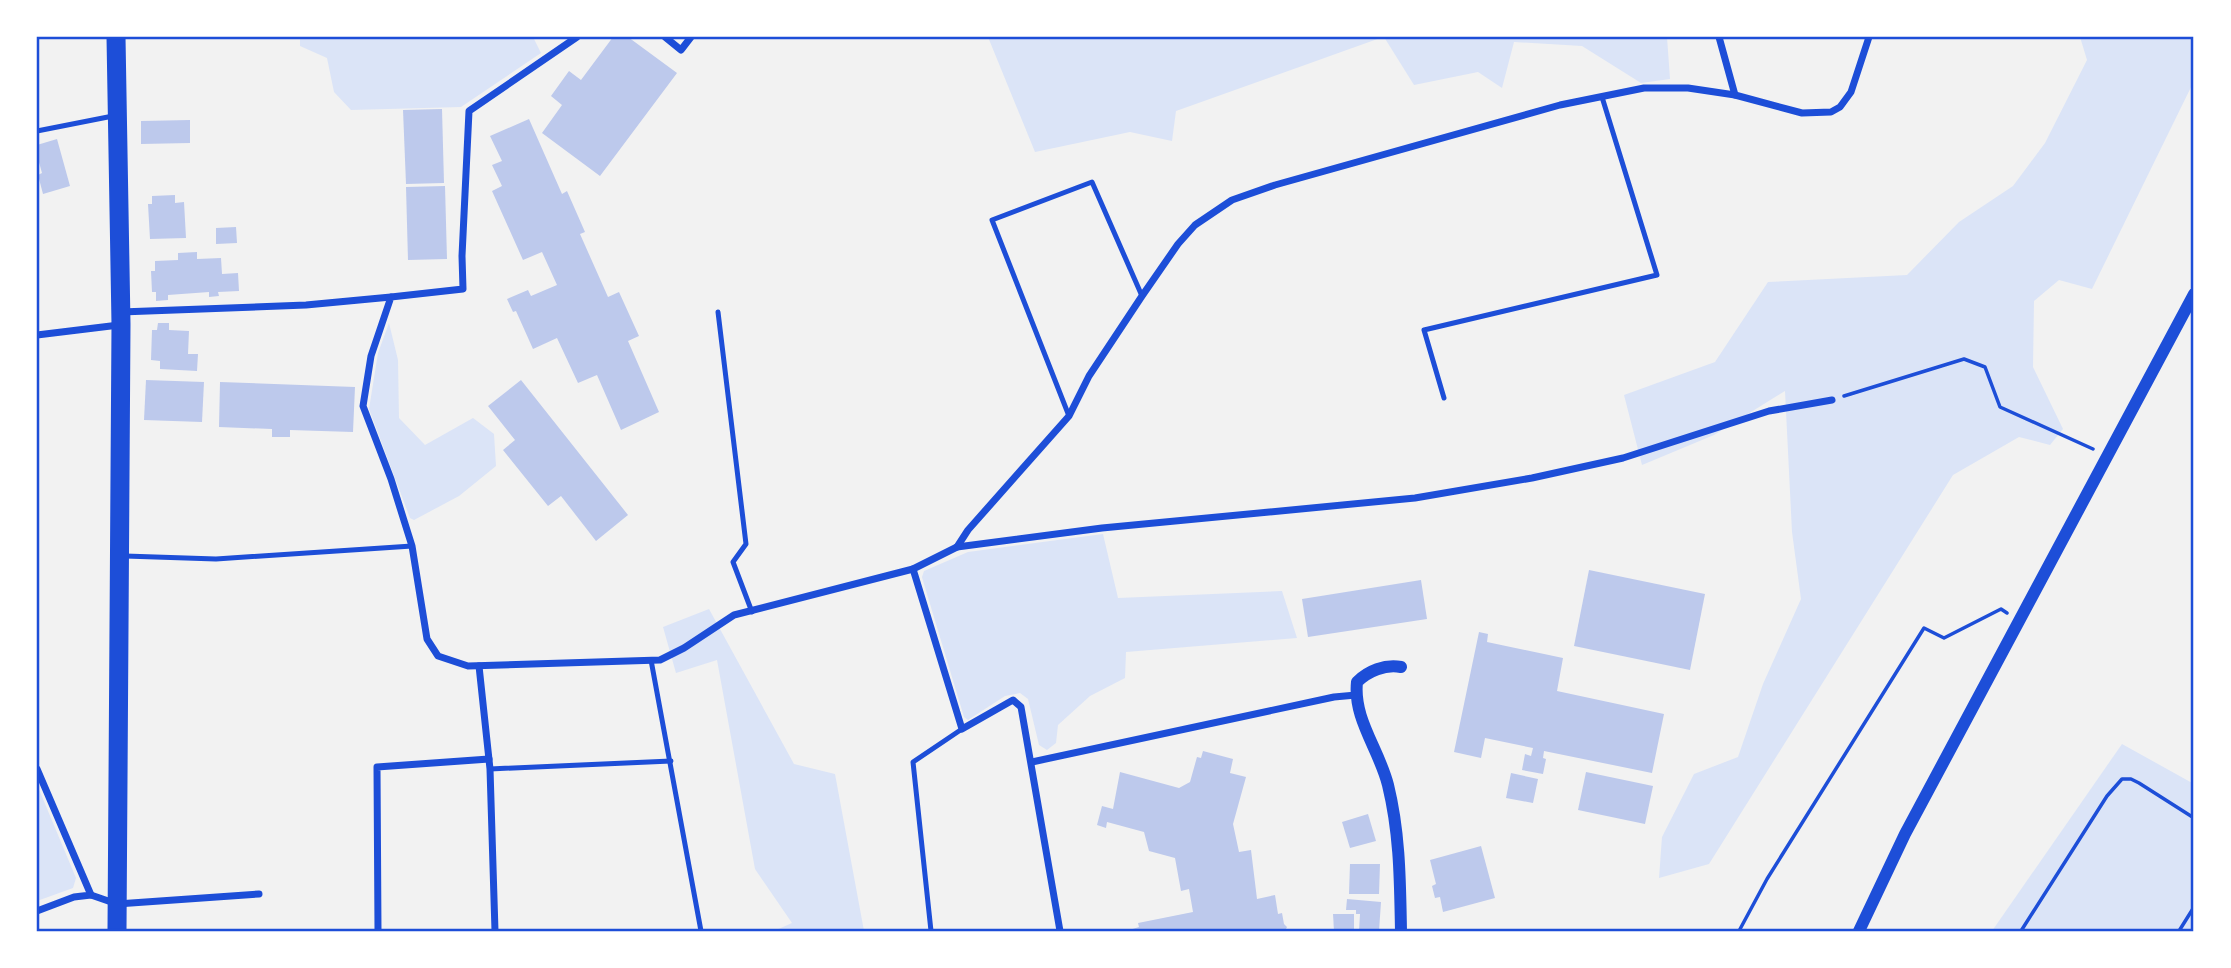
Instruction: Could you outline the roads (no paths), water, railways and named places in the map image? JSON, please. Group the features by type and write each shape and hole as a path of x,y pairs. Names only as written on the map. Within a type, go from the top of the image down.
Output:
{"highway":[{"path":"116,37 121,318 117,931"}],"street":[{"path":"37,335 121,318 463,289 462,256 469,111 577,37"},
{"path":"666,37 681,50 691,37"},
{"path":"1718,37 1735,95"},
{"path":"957,547 968,530 1069,416 1089,376 1178,244 1195,225 1232,200 1275,185 1530,113 1644,88 1688,88 1735,95 1802,113 1831,112 1840,107 1852,92 1868,37"},
{"path":"1859,931 1905,834 2194,294"},
{"path":"391,297 371,355 363,406 391,479 412,546 427,639 438,656 468,666 660,660 684,648 734,615 913,569 957,547 1102,528 1415,498 1532,478 1623,458 1769,411 1832,400"},
{"path":"913,569 962,729 1013,700 1021,707 1060,931"},
{"path":"479,666 490,769 495,931"},
{"path":"1401,667 1394,666 1365,674 1357,682 1356,695 1363,723 1383,766 1397,824 1404,931"},
{"path":"1032,762 1334,697 1356,695"},
{"path":"378,931 377,767 489,759"},
{"path":"37,769 91,895"},
{"path":"37,911 74,897 91,895 117,904 258,894"}],"lane":[{"path":"1444,398 1424,330 1657,275 1602,97"},
{"path":"37,131 117,115"},
{"path":"1069,416 992,220 1092,182 1142,296"},
{"path":"718,312 746,544 733,562 752,612"},
{"path":"119,555 216,559 412,546"},
{"path":"651,660 701,931"},
{"path":"931,931 913,762 962,729"},
{"path":"490,769 671,761"}]}
